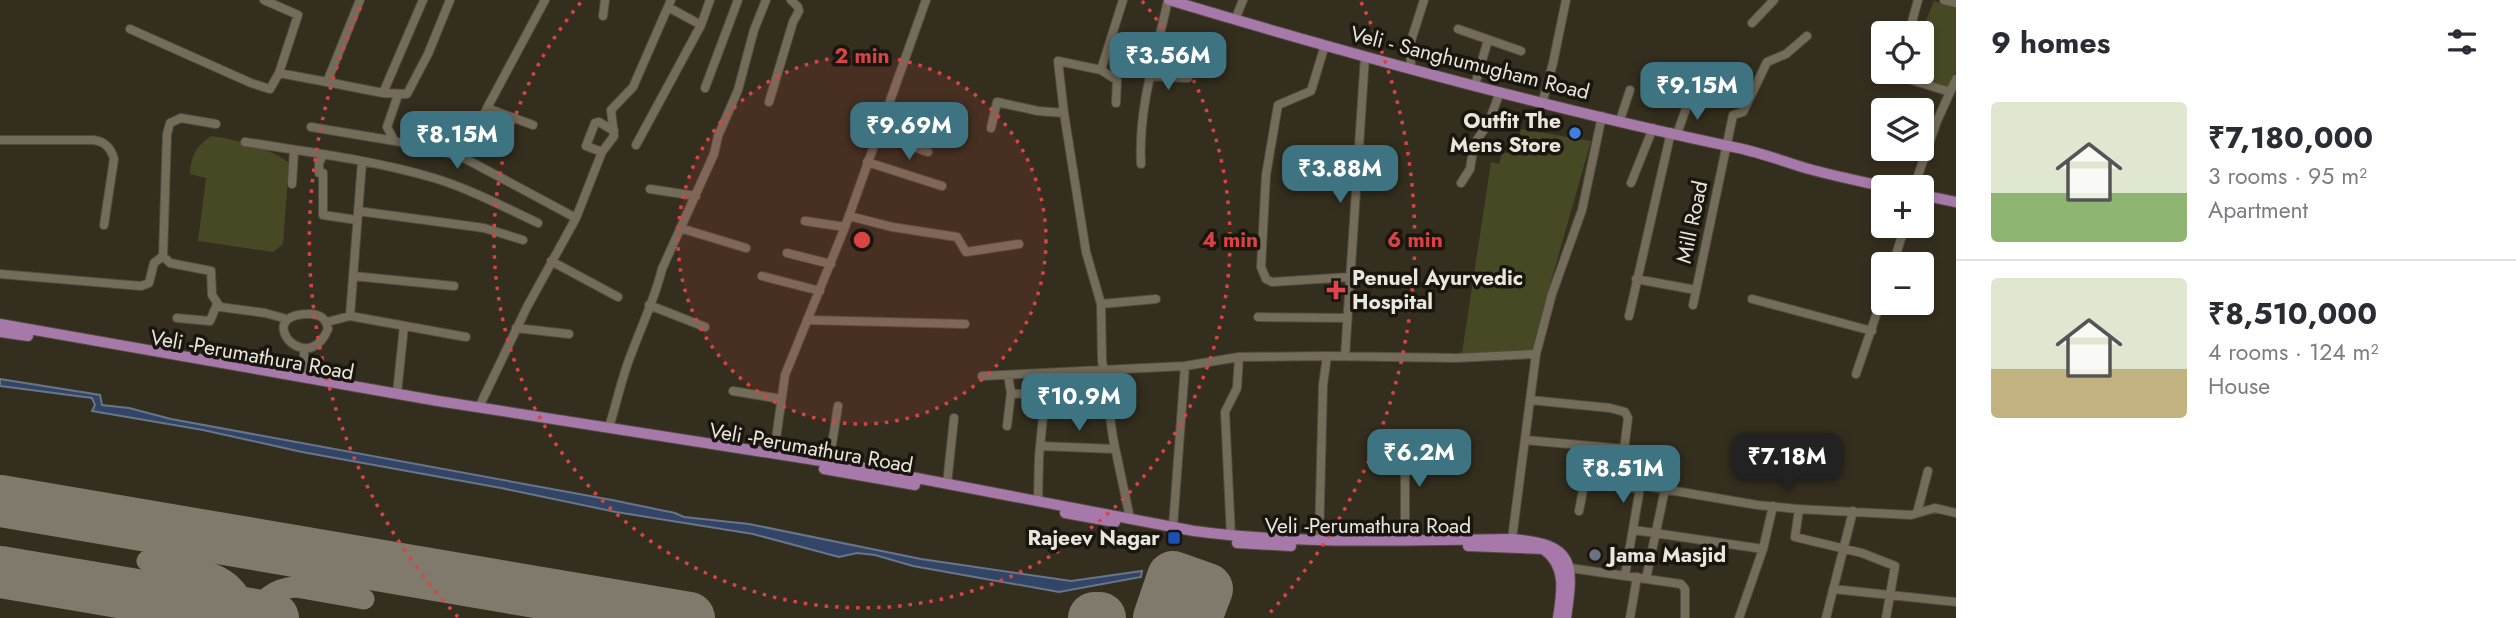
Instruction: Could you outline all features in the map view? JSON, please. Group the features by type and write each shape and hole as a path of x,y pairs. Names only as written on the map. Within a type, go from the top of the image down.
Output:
{"main road":[{"name":"Veli - Sanghumugham Road","path":"1169,0 1542,104 1620,120 1871,183"},
{"path":"1934,197 1956,202"},
{"path":"0,324 479,407 774,453 1231,536 1319,540 1539,541 1554,547 1564,556 1570,568 1572,580 1566,618"},
{"name":"Veli -Perumathura Road","path":"0,332 396,400 765,458 1233,543 1543,549 1553,556 1560,571 1559,618"}],"street":[{"path":"130,29 270,89 279,73 298,15 264,0"},
{"path":"327,82 360,0"},
{"path":"383,93 423,0"},
{"path":"279,73 383,93 407,94 428,54 450,0"},
{"path":"464,158 487,108 545,0"},
{"path":"603,16 605,0"},
{"path":"636,145 702,25 710,0"},
{"path":"705,88 738,0"},
{"path":"609,427 649,305 738,90 754,30 766,0"},
{"path":"769,102 793,22 799,11 799,7 791,0"},
{"path":"774,453 785,375 845,227 926,0"},
{"path":"1101,70 1123,0"},
{"path":"1142,164 1140,134 1149,76 1169,0"},
{"path":"1235,20 1243,0"},
{"path":"1411,68 1410,44 1424,0"},
{"path":"1542,104 1566,0"},
{"path":"1752,23 1774,0"},
{"path":"1912,21 1918,0"},
{"path":"1944,0 1956,3"},
{"path":"479,407 516,328 576,218 602,152 614,136 611,110 632,87 669,4 702,25"},
{"path":"1458,29 1521,51"},
{"name":"Mill Road","path":"1693,305 1733,115 1743,112 1767,62 1786,54 1807,36"},
{"path":"1475,85 1488,40"},
{"path":"1325,45 1311,91 1278,105 1266,175 1261,267 1266,279 1272,282 1350,277"},
{"path":"1345,356 1365,56"},
{"path":"1116,103 1117,80 1101,70 1058,61 1086,252 1101,304 1104,370 1115,449 1130,518"},
{"path":"1149,76 1188,78"},
{"path":"1918,175 1937,121 1956,79"},
{"path":"1924,84 1950,92"},
{"path":"1620,120 1630,90"},
{"path":"1461,183 1470,169 1474,144 1488,124 1500,92"},
{"path":"394,140 387,127 398,95"},
{"path":"1629,316 1674,133 1689,100"},
{"path":"992,128 997,102 1038,111 1064,113"},
{"path":"487,108 533,125"},
{"path":"1512,539 1536,354 1552,294 1582,210 1602,116"},
{"path":"162,258 167,134 170,123 181,118 216,124"},
{"path":"602,152 586,146 595,122 614,131"},
{"path":"311,127 394,140 464,158 576,218"},
{"path":"1631,183 1653,128"},
{"path":"878,134 928,152"},
{"path":"0,140 93,140 107,145 114,159 104,225"},
{"path":"245,142 362,162 433,178 457,186 538,223"},
{"path":"292,184 294,150"},
{"path":"323,155 319,163 319,173 323,173 323,215 484,228 523,240"},
{"path":"351,316 362,162"},
{"path":"867,162 942,186"},
{"path":"650,189 696,195"},
{"path":"849,215 892,227 957,237 965,252 1019,244"},
{"path":"805,221 845,227"},
{"path":"680,228 747,248"},
{"path":"787,253 831,264"},
{"path":"0,274 142,286 149,283 154,263 162,258 211,271 212,295 217,304 225,309 265,313 288,319 296,315 317,314 327,322 328,329 325,337 313,348 304,350 287,338 284,330 288,319"},
{"path":"551,261 618,296"},
{"path":"353,276 454,286"},
{"path":"762,276 820,291"},
{"path":"1636,279 1696,290"},
{"path":"1101,304 1156,299"},
{"path":"1752,299 1871,331"},
{"path":"177,318 210,321 217,304"},
{"path":"649,305 705,327"},
{"path":"1856,374 1876,315"},
{"path":"327,322 351,316 466,337"},
{"path":"1258,317 1348,317"},
{"path":"807,320 965,324"},
{"path":"397,393 404,326"},
{"path":"516,328 569,334"},
{"path":"304,350 304,376"},
{"path":"982,376 1185,366 1239,357 1456,358 1536,354"},
{"path":"1319,540 1326,356"},
{"path":"1231,536 1225,416 1237,388 1239,357"},
{"path":"1173,527 1185,366"},
{"path":"1007,426 1011,393 1008,376"},
{"path":"733,391 781,399"},
{"path":"1011,393 1043,396 1049,400 1109,399"},
{"path":"1038,502 1044,407 1049,400"},
{"path":"1530,400 1625,412 1628,418 1621,474 1628,485"},
{"path":"830,463 838,406"},
{"path":"947,484 954,418"},
{"path":"1405,438 1405,540"},
{"path":"1525,440 1625,449"},
{"path":"1040,446 1115,449"},
{"path":"1917,513 1928,471"},
{"path":"1579,511 1584,485 1628,485 1639,490 1640,485"},
{"path":"1640,485 1799,509 1917,513 1935,509 1955,511"},
{"path":"1625,575 1640,485"},
{"path":"1630,618 1665,489"},
{"path":"1739,618 1763,549 1773,506"},
{"path":"1799,509 1795,537 1844,549 1895,566 1886,618"},
{"path":"1826,618 1853,511"},
{"path":"1634,530 1763,549"},
{"path":"1570,568 1681,584 1685,589 1685,618"},
{"path":"1833,589 1956,602"}],"green space":[{"path":"1934,1 1956,8 1956,71 1949,88 1934,83 1934,21 1926,21"},
{"path":"1521,129 1591,141 1531,352 1462,353 1491,162 1499,164 1502,153 1516,152"},
{"path":"211,136 253,145 289,163 283,244 273,252 198,241 206,178 190,174 193,157"}],"water":[{"path":"0,379 100,395 102,405 129,408 171,419 612,500 684,517 749,524 921,559 1071,581 1142,571 1141,577 1059,592 913,566 875,555 857,553 839,557 753,534 616,512 302,452 203,430 92,411 95,405 92,398 0,386"}],"taxiway":[{"path":"147,561 195,569 223,579 234,588 242,601 247,618"},
{"path":"251,618 269,596 288,588 296,587 364,599"}],"runway":[{"path":"0,501 689,618"},
{"path":"0,572 273,618"},
{"path":"1159,618 1173,577 1207,589 1196,618"},
{"path":"1094,618 1100,618"}],"place":[{"name":"Outfit The Mens Store","path":"1575,133"},
{"name":"Penuel Ayurvedic Hospital","path":"1336,290"},
{"name":"Rajeev Nagar","path":"1174,538"},
{"name":"Jama Masjid","path":"1595,555"}]}
